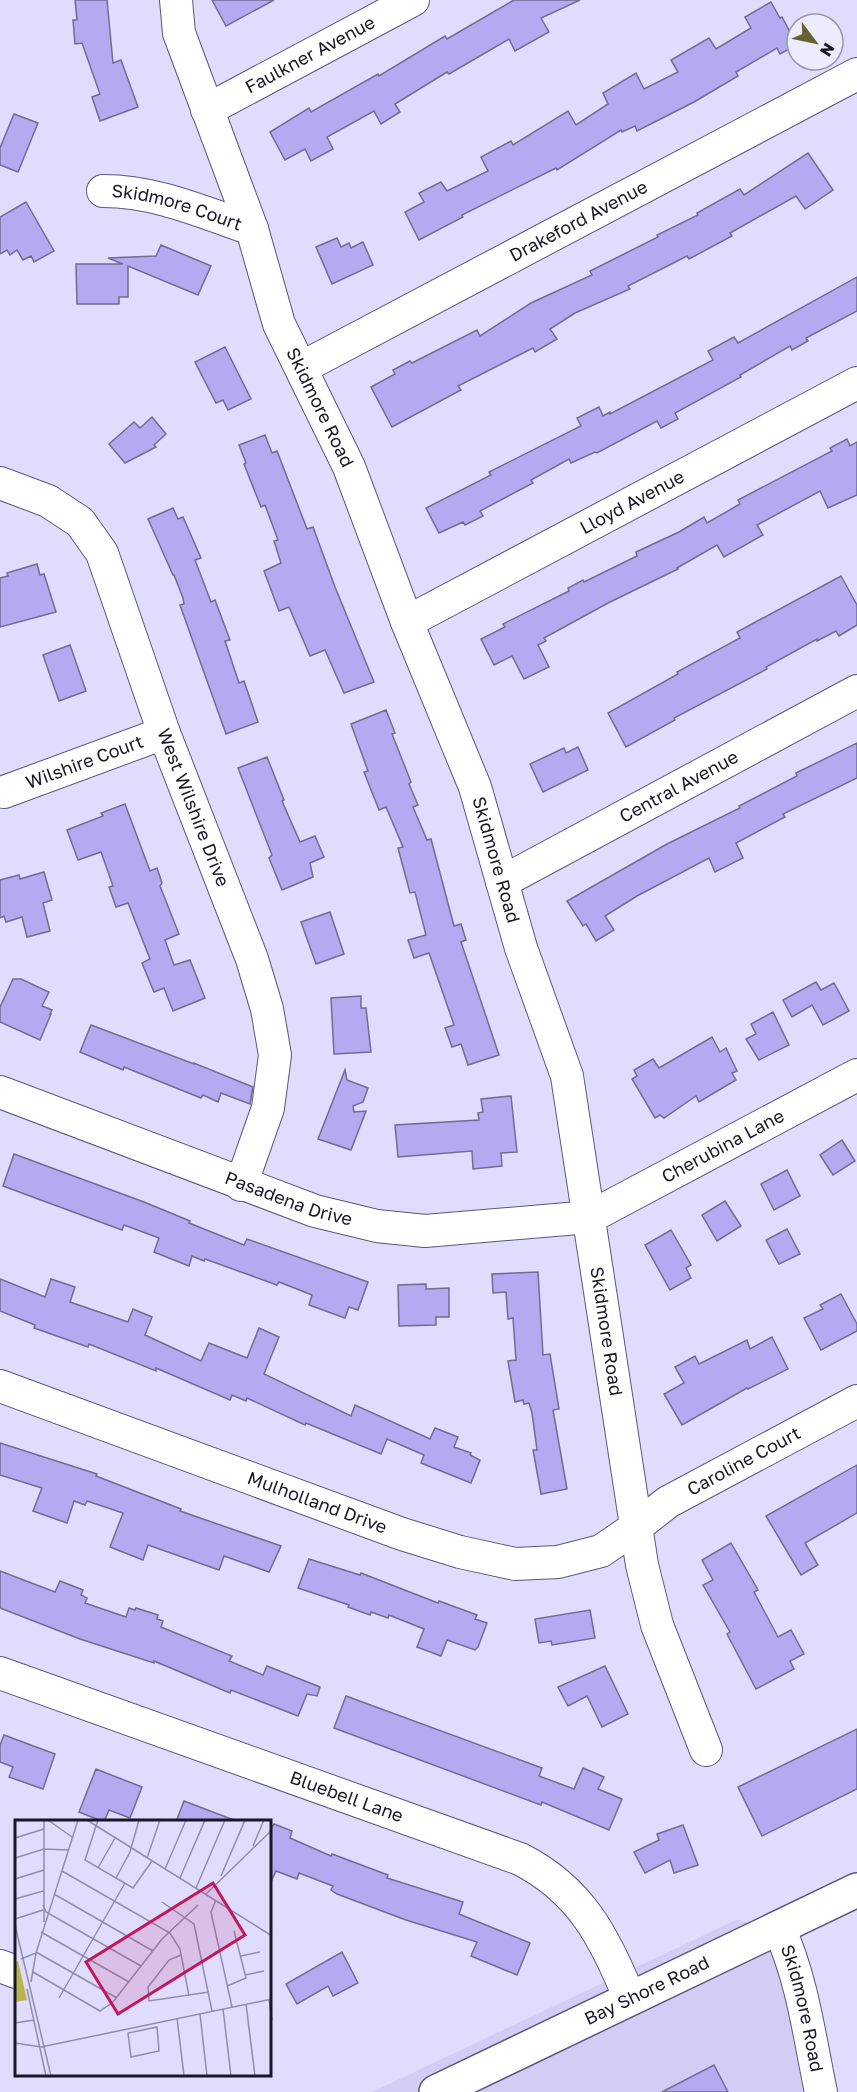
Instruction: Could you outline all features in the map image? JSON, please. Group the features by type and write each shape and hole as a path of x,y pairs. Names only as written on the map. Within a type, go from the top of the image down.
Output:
{"main road":[{"name":"Bay Shore Road","path":"436,2092 857,1890"}],"street":[{"name":"Skidmore Road","path":"176,0 179,33 252,229 279,324 349,467 407,622 475,787 521,948 567,1076 642,1565 657,1625 706,1750"},
{"name":"Faulkner Avenue","path":"207,110 413,0"},
{"name":"Drakeford Avenue","path":"300,368 857,74"},
{"name":"Skidmore Court","path":"103,191 145,194 252,229"},
{"name":"Lloyd Avenue","path":"407,622 857,383"},
{"name":"West Wilshire Drive","path":"0,483 48,501 80,522 102,553 164,734 252,958 267,1009 275,1055 268,1108 242,1185"},
{"name":"Central Avenue","path":"502,882 857,691"},
{"name":"Wilshire Court","path":"4,792 164,734"},
{"name":"Cherubina Lane","path":"590,1217 857,1076"},
{"name":"Pasadena Drive","path":"0,1092 315,1211 377,1226 425,1231 590,1217"},
{"name":"Mulholland Drive","path":"0,1386 402,1534 460,1552 515,1564 558,1562 601,1551 636,1527"},
{"name":"Caroline Court","path":"636,1527 668,1502 857,1401"},
{"name":"Bluebell Lane","path":"0,1673 526,1863 556,1881 583,1908 613,1960 630,2000"},
{"name":"Skidmore Road","path":"779,1928 799,1981 821,2092"},
{"path":"0,1966 15,1972"}],"shaded area":[{"path":"736,1920 779,1928 813,2092 372,2092"}],"building":[{"path":"75,0 107,0 113,63 121,60 138,107 100,121 92,97 100,94 82,43 75,44 73,20 77,20"},
{"path":"212,0 274,0 226,26"},
{"path":"514,0 580,0 541,18 549,32 515,51 509,39 449,74 447,72 395,104 400,112 381,124 374,111 327,137 333,149 311,161 305,149 285,160 270,132 309,108 311,112 378,74 379,76 445,36 447,39"},
{"path":"771,2 785,23 785,51 780,54 777,48 736,72 738,76 694,102 637,131 635,126 622,132 621,130 557,170 556,168 462,215 463,217 419,240 405,212 424,202 419,193 441,182 447,191 488,171 481,157 511,141 513,145 568,111 576,125 608,104 603,93 636,73 644,89 678,72 671,60 709,38 716,49 751,28 745,17"},
{"path":"14,114 38,123 18,172 0,165 0,148"},
{"path":"808,153 833,190 805,209 796,196 730,233 732,236 689,259 687,256 628,286 630,289 575,313 550,329 557,339 535,352 533,348 458,386 461,390 392,427 371,387 395,374 393,370 410,361 412,363 477,330 480,336 531,303 592,275 590,271 658,237 657,235 698,215 697,213 740,189 744,195"},
{"path":"26,202 54,251 34,262 31,256 23,260 17,250 10,255 7,250 0,254 0,217"},
{"path":"337,238 341,247 349,243 351,248 363,242 373,265 332,284 316,247"},
{"path":"161,245 211,266 198,295 128,266 128,297 119,297 119,304 77,304 76,264 123,264 108,258 156,256"},
{"path":"857,277 857,311 806,338 808,341 792,350 790,346 740,375 741,377 675,413 678,419 661,428 657,421 597,453 571,463 569,459 531,480 533,483 480,511 483,516 465,525 463,522 439,533 426,508 491,475 489,472 581,426 577,418 599,407 603,416 610,412 610,414 713,360 708,351 734,337 738,343"},
{"path":"225,347 251,399 228,410 223,400 216,403 195,362"},
{"path":"152,417 166,434 154,445 156,447 125,463 109,444 134,422 140,428"},
{"path":"265,435 272,453 277,451 307,529 313,527 374,682 344,693 325,650 310,656 289,607 279,611 264,571 281,563 274,541 278,540 265,505 261,507 239,445"},
{"path":"847,439 850,446 857,442 857,495 828,508 820,491 757,525 763,535 724,557 717,545 678,569 608,603 544,638 546,641 538,645 549,667 524,679 512,656 494,665 481,639 505,627 503,624 569,591 568,588 583,580 584,582 637,556 636,552 679,532 704,517 707,523 740,504 738,500 832,451 830,448"},
{"path":"173,508 178,519 183,517 201,558 195,560 211,602 215,600 230,640 225,641 239,683 244,681 258,722 226,734 180,605 184,604 183,598 148,519"},
{"path":"37,564 40,575 44,574 56,612 0,627 0,578 8,576 7,573"},
{"path":"841,576 857,605 857,625 839,636 836,631 817,641 817,639 626,747 608,713 740,638 737,632"},
{"path":"70,645 86,691 59,701 43,655"},
{"path":"386,710 395,733 392,734 418,805 413,807 427,840 431,839 454,926 461,924 466,940 461,942 499,1055 468,1065 461,1044 452,1047 445,1028 454,1025 429,953 414,958 408,940 426,935 415,892 410,893 398,848 403,847 386,807 379,810 364,772 368,771 351,724"},
{"path":"857,743 857,778 783,814 785,817 736,843 743,858 715,872 709,858 637,896 605,916 614,930 596,941 586,924 583,926 567,901 667,844 740,808 739,806 797,776 796,773"},
{"path":"578,747 588,770 543,792 530,764 564,748 566,753"},
{"path":"267,757 284,800 282,801 300,842 315,836 324,857 310,863 313,877 282,890 269,858 272,855 238,768"},
{"path":"125,804 150,871 157,868 162,883 160,886 179,934 165,940 174,965 190,960 205,998 173,1011 164,988 154,992 142,963 150,959 128,903 116,907 109,887 113,886 101,852 78,860 67,830 103,816 101,813"},
{"path":"44,872 52,900 43,903 50,931 27,937 22,917 6,922 4,916 0,918 0,880 19,875 20,879"},
{"path":"330,912 344,954 316,964 301,922"},
{"path":"13,979 21,979 49,992 42,1006 52,1010 40,1040 0,1022 0,1007"},
{"path":"816,982 821,990 834,983 849,1011 823,1025 812,1005 792,1017 783,1000"},
{"path":"361,996 361,1008 366,1008 371,1052 334,1054 331,998"},
{"path":"773,1012 789,1045 759,1060 746,1039 756,1034 751,1024"},
{"path":"91,1025 253,1087 250,1104 221,1093 218,1102 203,1095 201,1098 80,1052"},
{"path":"712,1037 720,1052 726,1048 737,1071 732,1073 736,1080 699,1102 696,1096 664,1118 660,1115 655,1118 632,1079 637,1076 634,1070 653,1059 659,1068"},
{"path":"345,1070 347,1080 368,1088 363,1102 353,1106 354,1112 366,1111 351,1150 318,1139"},
{"path":"511,1096 517,1152 501,1153 502,1166 473,1169 472,1151 398,1157 395,1125 479,1120 478,1113 483,1112 481,1099"},
{"path":"842,1140 855,1161 833,1175 820,1155"},
{"path":"14,1154 144,1202 244,1245 247,1239 368,1282 358,1310 349,1307 345,1318 309,1305 312,1295 279,1282 277,1285 192,1256 189,1266 154,1252 159,1238 124,1225 122,1230 3,1186"},
{"path":"787,1170 800,1196 774,1210 761,1184"},
{"path":"725,1201 741,1226 717,1241 702,1215"},
{"path":"787,1229 800,1254 779,1264 766,1240"},
{"path":"671,1230 691,1265 686,1268 691,1278 670,1290 645,1245"},
{"path":"538,1272 543,1355 550,1354 559,1409 553,1410 567,1489 541,1494 533,1450 537,1450 532,1413 529,1403 524,1404 523,1400 515,1402 508,1361 516,1360 513,1318 508,1319 506,1292 493,1293 492,1274"},
{"path":"0,1279 45,1297 51,1279 75,1287 70,1302 128,1322 133,1309 152,1317 145,1335 201,1361 209,1343 247,1358 259,1328 279,1337 264,1374 351,1416 355,1405 430,1439 435,1428 458,1437 454,1447 471,1453 470,1455 480,1460 471,1483 421,1463 424,1455 387,1439 381,1454 306,1423 305,1425 247,1398 246,1401 232,1395 230,1400 156,1368 156,1371 89,1344 88,1347 34,1328 35,1325 0,1311"},
{"path":"426,1284 426,1289 449,1288 449,1317 436,1317 436,1325 399,1326 398,1285"},
{"path":"841,1294 857,1324 857,1331 821,1350 804,1318 823,1309 820,1305"},
{"path":"772,1337 788,1369 747,1388 682,1425 664,1394 684,1383 675,1367 695,1356 699,1364 747,1340 750,1349"},
{"path":"0,1443 97,1474 96,1476 181,1509 180,1511 281,1546 269,1572 224,1556 219,1570 148,1545 143,1560 110,1547 123,1513 87,1501 85,1505 74,1501 67,1523 33,1511 42,1488 0,1475"},
{"path":"857,1465 857,1513 805,1543 818,1565 801,1575 766,1516"},
{"path":"731,1543 758,1590 754,1592 778,1637 791,1630 804,1654 790,1661 794,1669 756,1689 727,1634 730,1632 703,1585 713,1580 702,1560"},
{"path":"309,1559 360,1575 361,1573 438,1603 439,1601 477,1615 475,1619 487,1623 478,1647 475,1650 447,1640 441,1656 417,1647 424,1629 389,1615 388,1618 371,1612 370,1615 348,1607 349,1605 298,1588"},
{"path":"0,1571 55,1592 60,1581 83,1590 81,1595 87,1598 85,1603 126,1617 129,1608 158,1615 157,1619 163,1621 161,1627 232,1656 229,1661 263,1675 267,1666 320,1687 317,1696 307,1694 298,1716 231,1690 230,1693 154,1661 154,1663 80,1639 0,1608"},
{"path":"590,1610 595,1638 552,1645 551,1641 539,1643 535,1619"},
{"path":"605,1666 628,1714 602,1727 587,1696 568,1706 558,1687"},
{"path":"346,1696 542,1768 539,1776 574,1789 583,1768 604,1777 598,1789 622,1799 609,1830 542,1802 541,1805 334,1728"},
{"path":"857,1729 857,1789 762,1836 738,1787"},
{"path":"4,1735 55,1754 43,1789 9,1777 13,1767 0,1762 0,1745"},
{"path":"96,1769 142,1787 130,1818 109,1810 105,1820 99,1820 79,1812"},
{"path":"184,1801 234,1820 177,1820"},
{"path":"274,1824 292,1831 290,1838 331,1856 332,1854 388,1875 387,1878 463,1902 459,1914 530,1943 517,1975 471,1956 477,1942 406,1920 337,1894 331,1890 333,1886 299,1873 297,1879 276,1871 272,1880 272,1827"},
{"path":"683,1825 698,1865 674,1873 670,1860 645,1873 634,1852 659,1840 657,1834"},
{"path":"342,1952 358,1983 333,1996 328,1986 297,2004 286,1984"},
{"path":"714,2065 728,2092 662,2092"}]}
